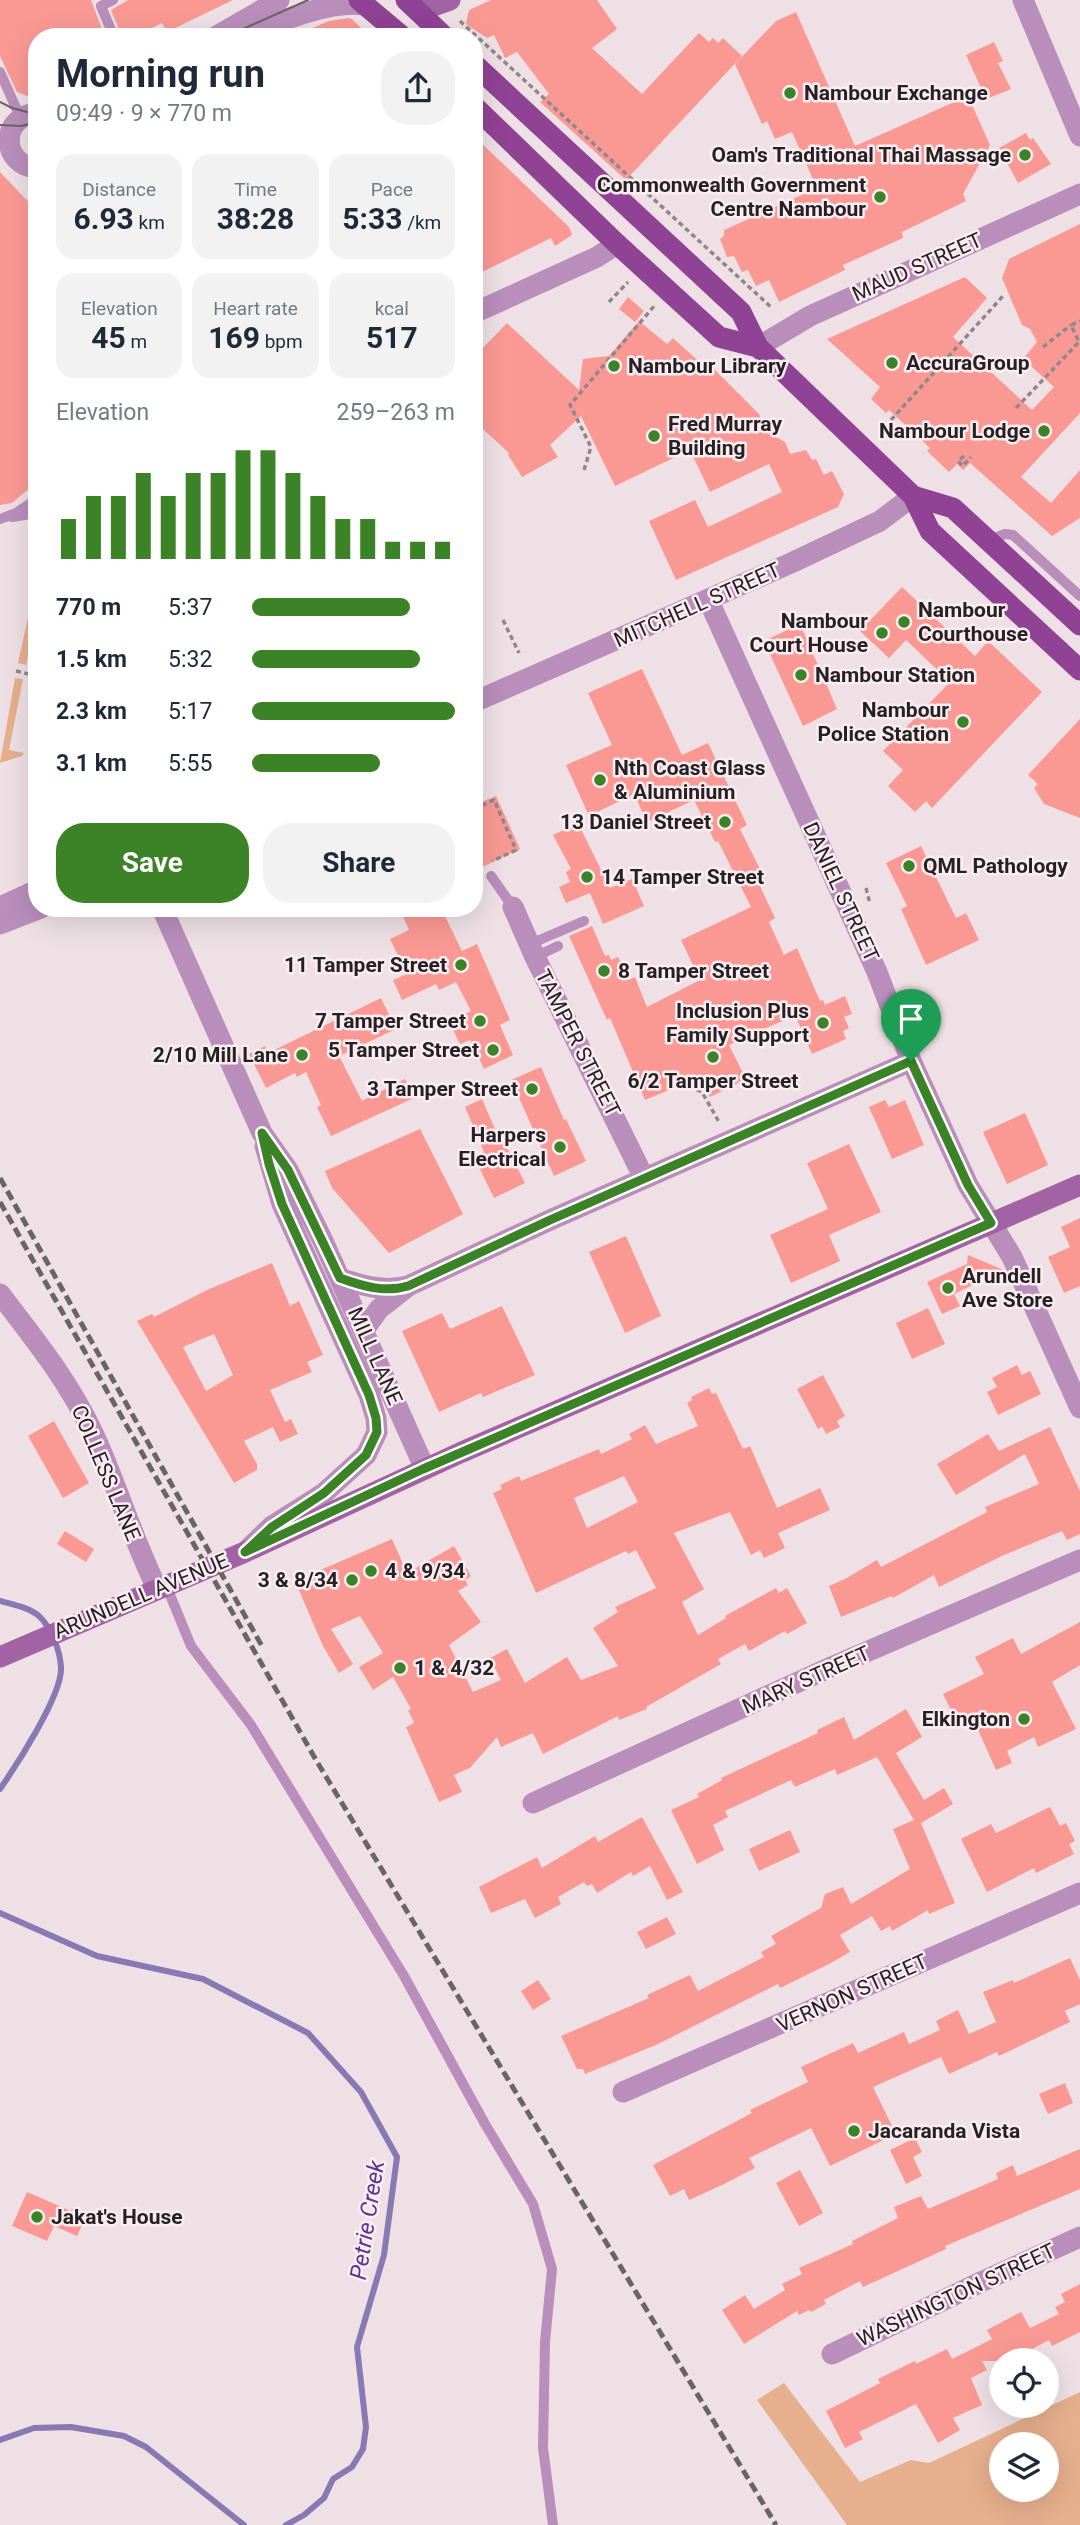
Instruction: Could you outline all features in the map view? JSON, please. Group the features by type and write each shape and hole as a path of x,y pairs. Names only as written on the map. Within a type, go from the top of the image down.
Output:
{"main road":[{"path":"364,4 390,13 412,6 452,7"},
{"path":"364,4 392,28"},
{"path":"412,6 435,28"},
{"path":"483,72 744,316 758,347 912,496 930,531 1079,668"},
{"path":"483,115 617,244 719,337 758,347"},
{"path":"617,244 640,219"},
{"path":"912,496 953,508 1080,625"},
{"name":"ARUNDELL AVENUE","path":"3,1655 245,1552 425,1469 1080,1185"}],"street":[{"path":"231,28 279,0"},
{"path":"1023,0 1080,136"},
{"path":"264,28 322,5 364,4"},
{"path":"23,167 9,149 8,142 11,127 28,116"},
{"name":"MAUD STREET","path":"758,347 810,316 1080,194"},
{"path":"483,309 597,257 617,244"},
{"name":"MITCHELL STREET","path":"483,698 880,520 912,496"},
{"name":"DANIEL STREET","path":"708,599 859,929 911,1061 968,1185 1012,1256 1080,1408"},
{"path":"0,907 28,894"},
{"name":"TAMPER STREET","path":"513,906 644,1178"},
{"path":"0,924 28,913"},
{"name":"MILL LANE","path":"166,917 262,1133 279,1196 369,1395 376,1418 377,1432 366,1455 313,1502 272,1527 245,1552"},
{"path":"340,1278 379,1288 408,1286 644,1178 911,1061"},
{"name":"MILL LANE","path":"262,1133 288,1170 364,1330 425,1469"},
{"path":"364,1330 379,1308 408,1286"},
{"name":"COLLESS LANE","path":"0,1294 69,1389 93,1433 161,1586"},
{"name":"MARY STREET","path":"533,1803 829,1668 1080,1560"},
{"name":"VERNON STREET","path":"623,2092 1080,1893"},
{"name":"WASHINGTON STREET","path":"832,2354 1080,2237"}],"lane":[{"path":"110,28 101,6 113,0"},
{"path":"0,72 28,109"},
{"path":"0,519 28,505"},
{"path":"0,519 28,514"},
{"path":"989,540 1005,534 1013,535 1080,596"},
{"path":"491,876 513,906"},
{"path":"532,950 584,920"},
{"path":"532,950 558,946"},
{"path":"161,1586 191,1646 251,1725 404,1976 485,2124 533,2204 552,2269 545,2342 543,2448 554,2525"}],"path":[{"path":"452,7 474,28"},
{"path":"483,36 772,308"},
{"path":"609,302 628,282"},
{"path":"891,420 1003,296"},
{"path":"584,470 591,447 570,405 655,306"},
{"path":"1043,347 1080,321"},
{"path":"1016,408 1079,342 1071,325"},
{"path":"964,456 958,461 963,466 971,457"},
{"path":"503,620 519,653"},
{"path":"16,671 28,674"},
{"path":"483,805 494,800 516,850 485,864"},
{"path":"866,888 872,910"},
{"path":"689,1086 702,1092 719,1122"}],"shaded area":[{"path":"28,617 26,665 18,663"},
{"path":"15,678 23,679 9,750 24,753 0,763"},
{"path":"784,2383 860,2482 911,2460 929,2463 989,2435 989,2502 1059,2502 1059,2432 995,2432 1025,2418 1059,2418 1059,2402 1080,2392 1080,2525 847,2525 757,2400"}],"building":[{"path":"0,0 91,0 102,28 28,28 28,96 17,92 0,56"},
{"path":"128,0 233,0 175,28 165,28 162,23 152,28 118,28 111,10"},
{"path":"491,0 597,0 617,29 592,48 642,94 699,33 709,42 713,38 718,43 723,38 742,56 626,180 540,102 549,94 517,52 505,58 494,35 487,38 483,35 483,28 472,28 466,24 469,10"},
{"name":"Commonwealth Government Centre Nambour","path":"796,12 855,146 968,96 990,145 963,194 966,201 902,232 903,238 843,265 845,270 779,302 769,280 756,286 748,270 742,272 734,256 727,257 720,239 724,236 724,230 817,188 792,132 775,139 767,121 762,124 735,64 776,21"},
{"path":"348,18 361,28 312,28 329,21"},
{"path":"994,42 1003,61 998,63 1011,89 986,99 966,55"},
{"name":"Oam's Traditional Thai Massage","path":"1026,133 1030,140 1033,138 1051,164 1018,183 999,148"},
{"path":"483,145 569,227 572,235 555,246 551,238 483,272"},
{"path":"0,172 28,202 28,490 12,503 0,505"},
{"path":"1080,224 1080,413 1021,477 1051,503 1080,470 1080,518 1052,536 970,463 963,470 957,464 949,472 927,451 930,448 889,410 886,413 871,399 880,387 827,339 965,277 987,298 953,337 1032,410 1054,387 1023,359 1037,342 1030,329 1022,325 1002,278 1009,259"},
{"path":"628,297 644,311 635,322 619,309"},
{"path":"639,321 667,344 673,338 705,367 710,365 759,414 768,433 785,442 790,454 806,450 812,460 816,459 824,475 832,471 844,494 838,507 676,580 649,521 695,500 708,527 782,492 769,464 710,492 690,450 615,486 581,416 550,445 558,457 522,477 509,453 483,429 483,348 507,323 579,390 583,359 609,356"},
{"name":"Nambour Police Station","path":"902,587 975,656 988,641 1042,692 932,808 926,801 915,812 888,786 903,770 883,751 950,682 906,640 889,658 860,631"},
{"name":"Nambour Station","path":"800,624 837,709 803,726 764,641"},
{"path":"642,669 682,755 708,743 747,825 740,829 766,881 759,884 775,918 769,922 784,955 797,948 820,1001 823,1000 825,1005 845,996 852,1014 844,1017 849,1028 843,1031 846,1039 812,1054 795,1015 729,1045 746,1079 710,1097 700,1077 645,1100 610,1018 607,1020 569,936 592,926 605,956 609,955 611,960 618,957 629,980 635,977 647,1007 700,980 681,940 751,907 694,800 647,822 634,794 589,816 566,765 612,745 588,693"},
{"path":"1080,719 1080,818 1044,804 1034,788 1038,784 1028,775"},
{"path":"496,796 520,849 483,867 483,801"},
{"path":"578,823 610,888 632,879 644,906 603,924 590,893 566,903 559,887 570,882 566,872 571,869 553,835"},
{"path":"921,846 956,918 966,913 979,940 926,965 901,909 907,906 886,863"},
{"path":"403,917 445,917 462,951 477,944 510,1020 500,1025 513,1055 484,1069 470,1040 460,1044 449,1022 471,1011 456,982 439,990 436,984 402,1000 393,980 407,974 390,939 409,930"},
{"path":"381,998 396,1029 339,1056 362,1101 405,1079 414,1098 331,1136 317,1107 321,1105 306,1072 297,1077 295,1073 266,1088 249,1054 265,1046 268,1053"},
{"path":"541,1067 564,1120 566,1119 586,1161 554,1176 511,1080"},
{"path":"482,1099 501,1143 504,1142 525,1183 494,1198 474,1157 484,1152 465,1107"},
{"path":"885,1100 889,1107 905,1100 924,1145 892,1159 869,1107"},
{"path":"1025,1113 1048,1165 1007,1184 983,1132"},
{"path":"420,1129 463,1214 389,1253 332,1188 325,1171"},
{"path":"849,1144 881,1212 829,1235 840,1261 791,1283 770,1235 828,1209 807,1163"},
{"path":"1080,1218 1080,1286 1064,1293 1048,1257 1070,1247 1061,1227"},
{"path":"626,1236 661,1316 625,1333 589,1252"},
{"name":"Arundell Ave Store","path":"968,1255 1004,1270 954,1294 960,1306 942,1314 927,1282 967,1264"},
{"path":"272,1263 290,1306 299,1301 323,1355 307,1362 312,1372 270,1390 285,1422 291,1419 298,1434 280,1442 273,1427 244,1441 257,1464 257,1470 234,1483 137,1321 152,1314 154,1317 207,1290","holes":["214,1334 233,1375 206,1391 183,1347"]},
{"path":"502,1306 535,1375 483,1397 481,1393 439,1412 402,1331 442,1313 450,1329"},
{"path":"928,1308 945,1344 912,1359 896,1323"},
{"path":"1017,1365 1022,1375 1030,1371 1041,1394 998,1415 987,1392 997,1387 992,1378"},
{"path":"823,1375 845,1416 837,1421 840,1427 826,1434 822,1426 818,1429 797,1389"},
{"path":"709,1388 712,1394 716,1393 743,1449 750,1446 777,1508 820,1488 830,1510 778,1533 785,1548 764,1558 760,1550 751,1555 730,1512 674,1533 704,1589 682,1602 698,1635 726,1618 725,1616 776,1588 779,1593 787,1588 807,1623 787,1634 785,1631 749,1651 745,1644 718,1659 721,1664 646,1707 647,1709 619,1720 618,1716 543,1754 533,1733 501,1747 497,1737 470,1768 454,1775 462,1792 439,1802 406,1727 414,1723 408,1710 411,1709 393,1677 373,1690 359,1667 383,1653 360,1616 331,1629 353,1664 339,1673 323,1646 295,1581 392,1539 407,1573 454,1546 471,1576 465,1580 468,1585 458,1591 481,1622 449,1645 473,1692 501,1680 490,1658 507,1649 525,1683 567,1657 581,1680 618,1666 593,1628 618,1612 615,1607 656,1588 636,1550 628,1554 626,1551 536,1593 493,1493 502,1489 500,1485 519,1476 521,1481 599,1449 601,1454 632,1439 629,1434 645,1425 656,1444 698,1426 687,1403 692,1400 691,1397","holes":["624,1476 638,1502 587,1528 574,1498"]},
{"path":"54,1421 89,1483 63,1498 28,1436"},
{"path":"1050,1427 1080,1491 1080,1534 1067,1540 1062,1531 1004,1555 939,1587 934,1575 893,1598 892,1596 841,1617 829,1586 877,1560 881,1567 987,1512 985,1507 1039,1484 1025,1454 956,1495 937,1464 988,1434 999,1451"},
{"path":"65,1531 94,1549 86,1562 57,1544"},
{"path":"1080,1622 1080,1665 1052,1682 1076,1729 1038,1747 1034,1737 1007,1751 1012,1763 996,1770 975,1723 969,1726 967,1721 959,1726 943,1694 984,1674 975,1657 1013,1638 1021,1654"},
{"path":"906,1709 922,1737 896,1753 924,1800 944,1788 953,1804 921,1823 955,1903 929,1914 928,1910 892,1931 890,1926 881,1931 872,1916 840,1935 850,1952 829,1964 780,1988 778,1984 656,2045 585,2074 583,2069 577,2069 561,2036 649,1998 647,1995 690,1975 698,1991 764,1957 761,1952 776,1944 771,1936 821,1908 825,1894 843,1887 851,1904 910,1869 893,1829 914,1820 877,1757 837,1775 835,1769 795,1787 791,1780 725,1811 728,1817 713,1825 724,1850 697,1864 671,1810 699,1797 697,1794 722,1780 721,1778 818,1733 817,1730 844,1717 854,1740"},
{"path":"1050,1807 1060,1826 1066,1823 1075,1841 1069,1844 1074,1854 1036,1873 1034,1868 987,1892 961,1839 991,1824 996,1833"},
{"path":"642,1817 683,1892 667,1900 650,1866 633,1876 631,1872 597,1893 592,1884 587,1886 584,1882 558,1897 561,1904 535,1918 525,1899 491,1913 479,1887 537,1857 542,1868 595,1836 598,1842"},
{"path":"790,1830 800,1852 759,1871 749,1849"},
{"path":"667,1917 676,1934 646,1949 637,1932"},
{"path":"1070,1958 1080,1980 1080,2004 1065,2011 1070,2022 999,2056 997,2052 949,2074 941,2057 873,2087 896,2134 830,2166 811,2128 749,2158 755,2168 689,2200 684,2189 670,2196 653,2165 752,2113 750,2110 808,2082 801,2067 853,2043 858,2053 904,2032 909,2044 940,2030 936,2021 958,2010 969,2034 996,2022 983,1992 1013,1980 1014,1983"},
{"path":"538,1980 551,1999 533,2010 521,1991"},
{"path":"1065,2083 1073,2103 1048,2114 1039,2094"},
{"path":"915,2138 922,2152 913,2157 922,2176 906,2184 890,2150"},
{"path":"1080,2149 1080,2189 945,2246 946,2249 863,2287 860,2281 824,2300 826,2304 799,2315 797,2311 744,2344 722,2310 745,2295 754,2309 785,2290 782,2284 802,2274 799,2268 853,2244 852,2241 898,2218 894,2207 921,2196 928,2209 998,2179 996,2173 1013,2165 1017,2176"},
{"path":"800,2170 823,2213 799,2226 776,2183"},
{"name":"Jakat's House","path":"27,2192 71,2211 72,2208 87,2214 77,2236 54,2226 47,2241 12,2226"},
{"path":"1080,2284 1080,2332 1052,2346 1049,2340 1034,2348 989,2348 989,2361 982,2361 987,2370 971,2378 982,2405 953,2418 960,2430 938,2443 916,2404 859,2432 863,2439 845,2448 826,2411 880,2383 878,2379 915,2361 916,2364 947,2349 952,2359 992,2339 987,2330 1021,2312 1030,2328 1059,2314 1055,2307 1065,2302 1061,2294"}],"waterway":[{"name":"Petrie Creek","path":"0,1601 27,1609 40,1617 55,1640 61,1667 60,1679 47,1711 0,1789"},
{"name":"Petrie Creek","path":"0,1913 97,1956 203,1979 308,2033 361,2092 397,2157 384,2255 357,2347 366,2427 363,2449 352,2467 333,2479 324,2498 304,2515 286,2525"},
{"name":"Petrie Creek","path":"0,2440 34,2428 71,2427 124,2436 146,2447 244,2525"}],"tram line":[{"path":"245,28 308,0"},
{"path":"0,102 28,112"},
{"path":"0,125 28,124"}],"railway":[{"path":"0,1178 263,1648"},
{"path":"0,1202 316,1760 776,2525"}],"place":[{"name":"Nambour Exchange","path":"790,93"},
{"name":"Oam's Traditional Thai Massage","path":"1025,155"},
{"name":"Commonwealth Government Centre Nambour","path":"880,197"},
{"name":"AccuraGroup","path":"892,363"},
{"name":"Nambour Library","path":"614,366"},
{"name":"Nambour Lodge","path":"1044,431"},
{"name":"Fred Murray Building","path":"654,436"},
{"name":"Nambour Courthouse","path":"904,622"},
{"name":"Nambour Court House","path":"882,633"},
{"name":"Nambour Station","path":"801,675"},
{"name":"Nambour Police Station","path":"963,722"},
{"name":"Nth Coast Glass & Aluminium","path":"600,780"},
{"name":"13 Daniel Street","path":"725,822"},
{"name":"QML Pathology","path":"909,866"},
{"name":"14 Tamper Street","path":"587,877"},
{"name":"11 Tamper Street","path":"461,965"},
{"name":"8 Tamper Street","path":"604,971"},
{"name":"7 Tamper Street","path":"480,1021"},
{"name":"Inclusion Plus Family Support","path":"823,1023"},
{"name":"5 Tamper Street","path":"493,1050"},
{"name":"2/10 Mill Lane","path":"302,1055"},
{"name":"6/2 Tamper Street","path":"713,1057"},
{"name":"3 Tamper Street","path":"532,1089"},
{"name":"Harpers Electrical","path":"560,1147"},
{"name":"Arundell Ave Store","path":"948,1288"},
{"name":"4 & 9/34","path":"371,1571"},
{"name":"3 & 8/34","path":"352,1580"},
{"name":"1 & 4/32","path":"400,1668"},
{"name":"Elkington","path":"1024,1719"},
{"name":"Jacaranda Vista","path":"854,2131"},
{"name":"Jakat's House","path":"37,2217"}],"route":[{"path":"911,1061 968,1185 991,1223 423,1469 245,1552 272,1527 313,1502 337,1482 366,1455 377,1432 369,1395 282,1204 262,1133 288,1170 340,1278 379,1288 395,1289 408,1286 550,1220 911,1061"}]}
